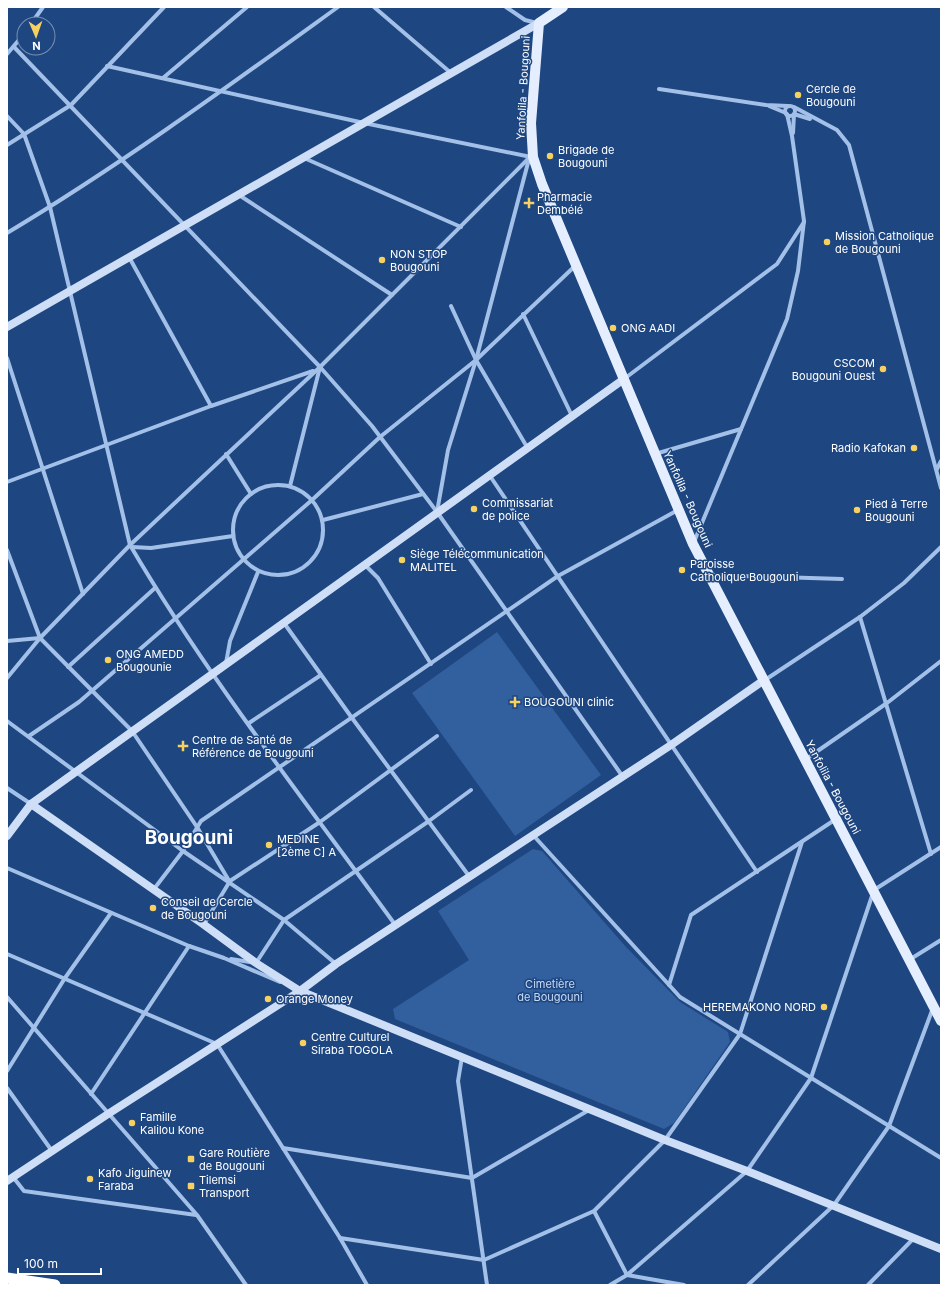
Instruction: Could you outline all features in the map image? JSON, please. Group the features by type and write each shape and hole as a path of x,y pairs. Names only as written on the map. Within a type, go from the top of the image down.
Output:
{"highway":[{"path":"7,1278 55,1285"}],"main road":[{"path":"539,23 563,7"},
{"name":"Yanfolila - Bougouni","path":"539,23 531,123 531,157 575,266 693,544 941,1021"}],"street":[{"path":"37,16 43,7"},
{"path":"7,145 71,105 164,7"},
{"path":"163,78 247,7"},
{"path":"7,233 122,160 222,91 338,7"},
{"path":"374,7 451,73"},
{"path":"506,7 525,20 539,23"},
{"path":"7,327 539,23"},
{"path":"7,54 16,44"},
{"path":"14,47 320,367 380,437 437,512 623,777"},
{"path":"107,66 364,123 531,157"},
{"path":"659,88 766,105 794,107 837,130 849,145 941,488"},
{"path":"766,105 790,116 794,114 816,120"},
{"path":"693,544 787,319 798,271 804,221 792,136 785,109 788,106"},
{"path":"792,136 794,114 796,110 794,107"},
{"path":"7,116 24,134 50,207 131,546 155,588 213,674 396,926"},
{"path":"7,482 320,367 531,157"},
{"path":"437,512 448,450 476,360 531,157"},
{"path":"304,158 461,227"},
{"path":"239,195 392,295"},
{"path":"7,836 31,804 527,447 624,379 777,264 804,221"},
{"path":"129,257 211,406"},
{"path":"29,736 79,702 243,558 312,500 380,437 476,360 575,266"},
{"path":"451,306 476,360 527,447"},
{"path":"523,314 572,416"},
{"path":"7,358 83,594"},
{"path":"290,486 320,367"},
{"path":"7,678 40,638 131,546 315,370"},
{"path":"655,454 741,429"},
{"path":"226,454 251,494"},
{"path":"937,470 941,462"},
{"path":"489,475 757,872"},
{"path":"278,484 290,486 304,492 318,507 323,520 324,535 320,549 307,566 287,575 270,575 258,572 243,558 236,547 233,536 234,517 242,502 262,487 278,484"},
{"path":"323,520 423,494"},
{"path":"154,890 183,851 196,827 201,821 558,576 678,510"},
{"path":"131,546 151,548 233,536"},
{"path":"197,1215 24,1191 10,1179 108,1114 300,991 336,964 623,777 764,680 860,617 904,583 941,547"},
{"path":"7,550 40,638 132,731 230,881"},
{"path":"364,564 378,578 431,664"},
{"path":"226,663 230,641 258,572"},
{"path":"710,575 842,579"},
{"path":"68,667 155,588"},
{"path":"860,617 931,854"},
{"path":"283,622 469,876"},
{"path":"7,641 40,638"},
{"path":"806,759 887,703 941,661"},
{"path":"249,723 321,675"},
{"path":"7,720 183,851 230,881 284,920 336,964"},
{"path":"203,924 230,881 320,822 437,736"},
{"path":"7,788 203,924 256,963 300,991"},
{"path":"256,963 284,920 429,821 471,790"},
{"path":"669,985 691,915 837,819"},
{"path":"533,835 680,997 941,1158"},
{"path":"340,1238 484,1260 594,1211 665,1140 740,1034 802,842"},
{"path":"610,1285 627,1275 747,1171 811,1078 874,890 941,847"},
{"path":"7,868 189,946 224,958 300,991 591,1108 665,1140 834,1205 941,1249"},
{"path":"7,1071 65,978 111,913"},
{"path":"909,960 941,940"},
{"path":"91,1094 189,946"},
{"path":"7,954 217,1044 340,1238 367,1285"},
{"path":"224,958 256,963"},
{"path":"7,997 197,1215 246,1285"},
{"path":"748,1285 834,1205 889,1126 933,1006"},
{"path":"462,1056 458,1081 487,1285"},
{"path":"7,1088 52,1152"},
{"path":"283,1148 472,1178 591,1108"},
{"path":"594,1211 627,1275"},
{"path":"868,1285 914,1238"},
{"path":"627,1275 684,1285"}],"green space":[{"path":"497,632 601,775 515,836 412,693"},
{"name":"Cimetière de Bougouni","path":"533,849 542,851 626,947 680,1002 728,1032 730,1042 674,1123 664,1129 395,1019 393,1009 469,960 438,911"}],"place":[{"name":"Cercle de Bougouni","path":"798,95"},
{"name":"Brigade de Bougouni","path":"550,156"},
{"name":"Pharmacie Dembélé","path":"529,203"},
{"name":"Mission Catholique de Bougouni","path":"827,242"},
{"name":"NON STOP Bougouni","path":"382,260"},
{"name":"ONG AADI","path":"613,328"},
{"name":"CSCOM Bougouni Ouest","path":"883,369"},
{"name":"Radio Kafokan","path":"914,448"},
{"name":"Commissariat de police","path":"474,509"},
{"name":"Pied à Terre Bougouni","path":"857,510"},
{"name":"Siège Télécommunication MALITEL","path":"402,560"},
{"name":"Paroisse Catholique Bougouni","path":"682,570"},
{"name":"ONG AMEDD Bougounie","path":"108,660"},
{"name":"BOUGOUNI clinic","path":"515,702"},
{"name":"Centre de Santé de Référence de Bougouni","path":"183,746"},
{"name":"MEDINE [2ème C] A","path":"269,845"},
{"name":"Conseil de Cercle de Bougouni","path":"153,908"},
{"name":"Orange Money","path":"268,999"},
{"name":"HEREMAKONO NORD","path":"824,1007"},
{"name":"Centre Culturel Siraba TOGOLA","path":"303,1043"},
{"name":"Famille Kalilou Kone","path":"132,1123"},
{"name":"Gare Routière de Bougouni","path":"191,1159"},
{"name":"Kafo Jiguinew Faraba","path":"90,1179"},
{"name":"Tilemsi Transport","path":"191,1186"}],"district":[{"name":"Bougouni","path":"189,837"}]}
